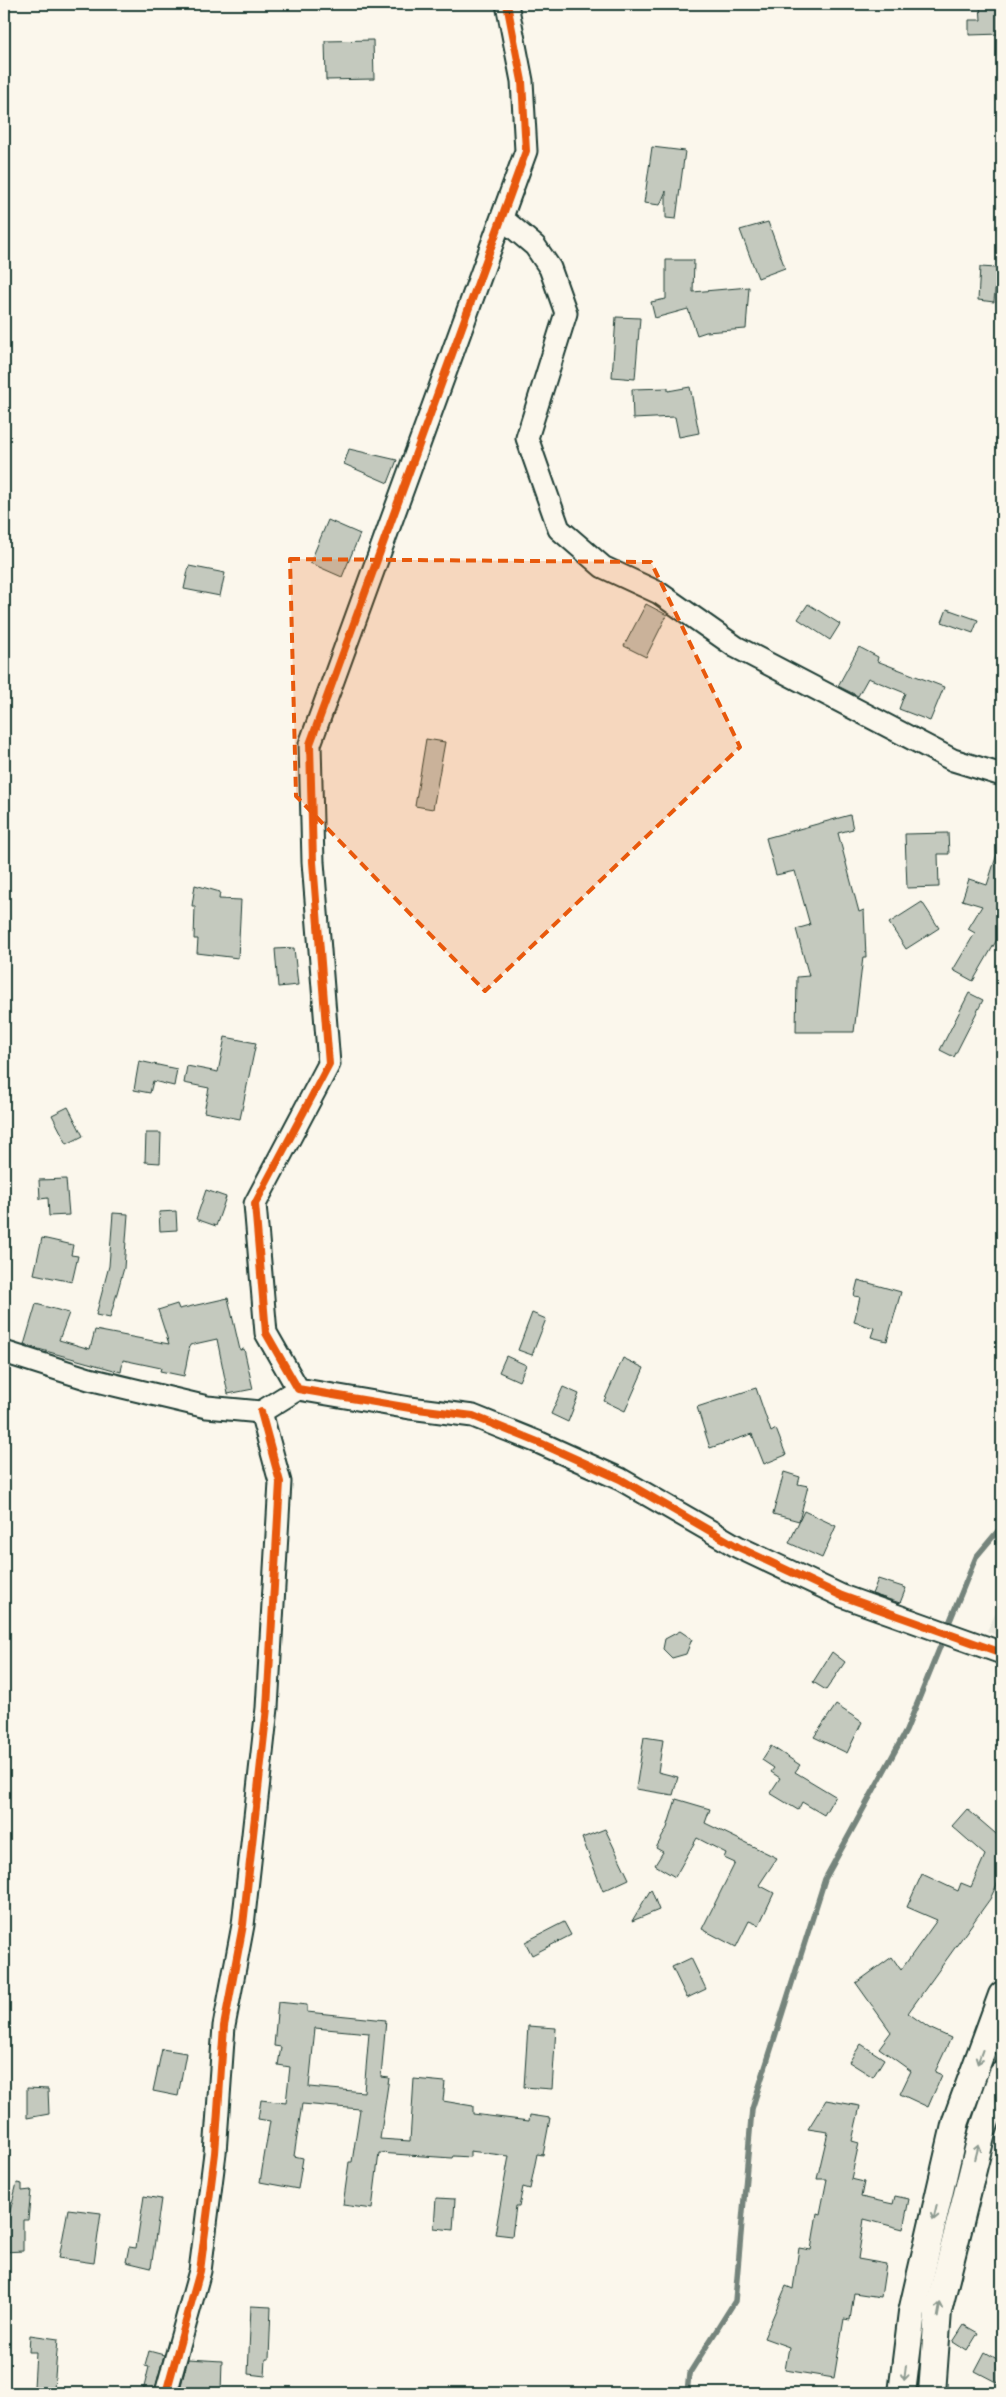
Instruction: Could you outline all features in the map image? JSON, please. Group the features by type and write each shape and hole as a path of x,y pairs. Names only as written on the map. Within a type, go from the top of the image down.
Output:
{"main road":[{"path":"902,2393 912,2312 956,2121 1002,1995"},
{"path":"932,2393 938,2311 982,2133 1002,2075"}],"street":[{"path":"298,1389 266,1333 254,1204 329,1064 313,862 310,744 482,268 526,152 522,81 507,4"},
{"path":"502,219 535,246 550,268 566,313 527,438 559,528 603,567 659,593 736,647 953,760 1002,774"},
{"path":"4,1352 89,1379 208,1407 261,1412 298,1389 410,1408 473,1416 540,1443 620,1479 738,1547 842,1596 1002,1653"},
{"path":"166,2393 200,2271 215,2153 224,2026 243,1925 267,1708 280,1482 261,1412"}],"highlighted area":[{"path":"290,559 651,562 740,747 485,991 296,796"}],"shaded area":[{"path":"1002,1600 1002,1638 987,1631"}],"building":[{"path":"980,4 1002,4 1002,34 969,35 969,20 981,20"},
{"path":"373,40 374,79 326,80 325,41"},
{"path":"652,147 685,151 676,219 666,218 666,191 660,205 644,203"},
{"path":"768,222 785,268 758,278 740,230"},
{"path":"666,260 694,260 693,292 749,287 746,329 706,332 697,335 688,309 655,318 651,302 666,299"},
{"path":"980,267 997,268 994,302 978,300"},
{"path":"616,317 640,318 635,379 612,377"},
{"path":"690,387 699,433 679,437 675,417 633,419 632,389 668,388 668,391"},
{"path":"349,449 397,460 388,483 344,464"},
{"path":"328,520 360,534 342,577 310,563"},
{"path":"189,566 225,573 220,596 184,589"},
{"path":"646,604 667,615 646,657 624,646"},
{"path":"808,604 840,624 830,640 798,619"},
{"path":"947,609 978,620 973,633 942,622"},
{"path":"859,647 878,657 877,661 944,687 930,721 899,709 905,693 868,678 858,696 838,686"},
{"path":"426,739 445,742 433,809 415,806"},
{"path":"850,815 853,829 838,833 859,912 864,910 866,957 863,957 854,1032 796,1032 797,977 809,976 796,929 810,925 795,871 776,875 766,838"},
{"path":"948,833 949,854 938,854 939,887 907,888 905,834"},
{"path":"999,848 1002,849 1002,931 973,981 953,970 975,933 968,929 982,906 962,900 969,879 987,885"},
{"path":"195,885 220,892 219,899 241,900 238,958 197,953 198,939 194,939 195,906 192,906"},
{"path":"922,902 939,928 906,949 889,923"},
{"path":"294,948 298,985 278,987 275,949"},
{"path":"969,993 983,1000 954,1057 940,1050"},
{"path":"225,1037 256,1043 240,1119 204,1112 209,1088 184,1083 187,1066 218,1072"},
{"path":"139,1061 177,1069 174,1086 153,1081 150,1093 134,1090"},
{"path":"68,1107 83,1136 67,1144 52,1115"},
{"path":"146,1133 161,1133 160,1163 145,1162"},
{"path":"66,1179 69,1215 49,1216 48,1198 40,1199 39,1180"},
{"path":"206,1190 226,1197 216,1226 196,1219"},
{"path":"176,1211 177,1230 160,1231 159,1212"},
{"path":"113,1213 128,1214 124,1268 110,1318 96,1315 109,1266"},
{"path":"42,1238 73,1245 71,1255 78,1256 72,1282 34,1274"},
{"path":"858,1280 901,1292 887,1341 871,1337 874,1328 854,1322 860,1297 854,1296"},
{"path":"228,1298 240,1350 244,1349 253,1389 228,1394 217,1339 190,1345 184,1376 160,1371 161,1368 123,1360 121,1372 24,1345 36,1304 69,1313 59,1340 90,1349 95,1330 169,1344 158,1310 177,1304 179,1309"},
{"path":"532,1313 546,1319 532,1355 518,1350"},
{"path":"506,1356 526,1365 519,1381 499,1372"},
{"path":"623,1358 644,1368 625,1411 604,1401"},
{"path":"563,1387 579,1394 568,1422 551,1414"},
{"path":"756,1388 771,1432 776,1429 786,1455 764,1464 752,1434 710,1448 697,1407"},
{"path":"784,1472 800,1477 798,1484 808,1486 799,1521 773,1514"},
{"path":"804,1511 836,1526 822,1558 789,1543"},
{"path":"878,1579 906,1588 900,1603 872,1594"},
{"path":"680,1631 692,1639 686,1654 672,1658 663,1649 665,1639"},
{"path":"832,1652 845,1662 826,1690 813,1682"},
{"path":"836,1705 862,1722 847,1753 814,1737"},
{"path":"644,1737 663,1740 658,1772 678,1777 673,1795 636,1789"},
{"path":"771,1746 800,1765 795,1772 835,1796 824,1815 802,1802 798,1810 770,1793 780,1778 771,1772 774,1768 762,1760"},
{"path":"676,1799 710,1809 705,1823 777,1858 759,1885 774,1893 759,1925 749,1921 736,1947 702,1929 735,1863 724,1858 726,1853 697,1838 675,1877 655,1865 663,1852 656,1848 667,1828"},
{"path":"967,1809 1002,1839 1002,1874 990,1899 908,2013 929,2028 951,2038 935,2072 942,2075 928,2107 900,2094 911,2071 879,2048 891,2032 856,1983 892,1957 901,1970 937,1920 907,1907 922,1874 958,1891 961,1883 971,1887 985,1855 952,1826"},
{"path":"605,1829 629,1879 603,1891 582,1838"},
{"path":"651,1889 659,1910 632,1921"},
{"path":"564,1922 571,1935 532,1955 525,1942"},
{"path":"691,1958 706,1989 687,1998 672,1967"},
{"path":"278,2002 307,2005 307,2012 386,2020 381,2077 389,2078 380,2139 410,2141 414,2079 445,2082 443,2101 473,2106 473,2114 529,2121 530,2115 550,2118 543,2155 537,2154 530,2189 523,2187 519,2206 516,2206 512,2236 495,2234 509,2156 470,2151 470,2157 453,2156 452,2158 379,2153 372,2209 343,2205 349,2162 352,2162 360,2109 302,2104 294,2156 303,2158 298,2189 260,2182 270,2121 258,2119 261,2100 286,2103 290,2067 278,2065 281,2047 274,2046","holes":["315,2028 369,2033 364,2092 309,2087"]},
{"path":"528,2026 556,2028 552,2089 524,2087"},
{"path":"861,2044 884,2059 873,2077 849,2062"},
{"path":"162,2049 186,2053 178,2096 153,2091"},
{"path":"27,2088 48,2089 49,2114 27,2118"},
{"path":"826,2100 860,2106 852,2141 859,2143 851,2179 864,2182 861,2197 893,2204 895,2196 909,2199 903,2229 864,2219 858,2259 886,2264 881,2297 854,2293 850,2320 844,2319 834,2378 785,2370 789,2347 764,2338 786,2286 793,2289 799,2248 811,2250 817,2213 820,2214 827,2179 817,2179 828,2132 808,2129"},
{"path":"17,2183 22,2184 22,2191 31,2190 28,2220 23,2220 23,2251 4,2252 4,2235"},
{"path":"144,2196 161,2199 151,2268 126,2262 129,2247 136,2248"},
{"path":"436,2198 455,2199 453,2230 434,2228"},
{"path":"68,2209 101,2213 94,2263 59,2258"},
{"path":"251,2306 271,2307 269,2359 266,2359 265,2376 248,2374"},
{"path":"964,2325 978,2333 967,2351 953,2342"},
{"path":"30,2335 58,2339 54,2389 34,2387 36,2352 29,2352"},
{"path":"149,2351 164,2355 154,2393 143,2391 149,2367 145,2366"},
{"path":"985,2352 1002,2362 1002,2375 998,2383 975,2371"},
{"path":"188,2359 222,2361 221,2393 179,2393"}],"waterway":[{"path":"947,1628 976,1557 1002,1526"},
{"path":"687,2393 689,2374 735,2301 752,2109 825,1879 906,1731 944,1637"}],"cycle path":[{"path":"507,4 522,81 526,151 310,744 313,862 329,1064 255,1204 266,1333 298,1389 410,1408 473,1416 540,1443 620,1479 738,1547 842,1596 1002,1653"},
{"path":"166,2393 200,2271 215,2153 224,2026 243,1925 267,1708 280,1482 261,1412"}]}
